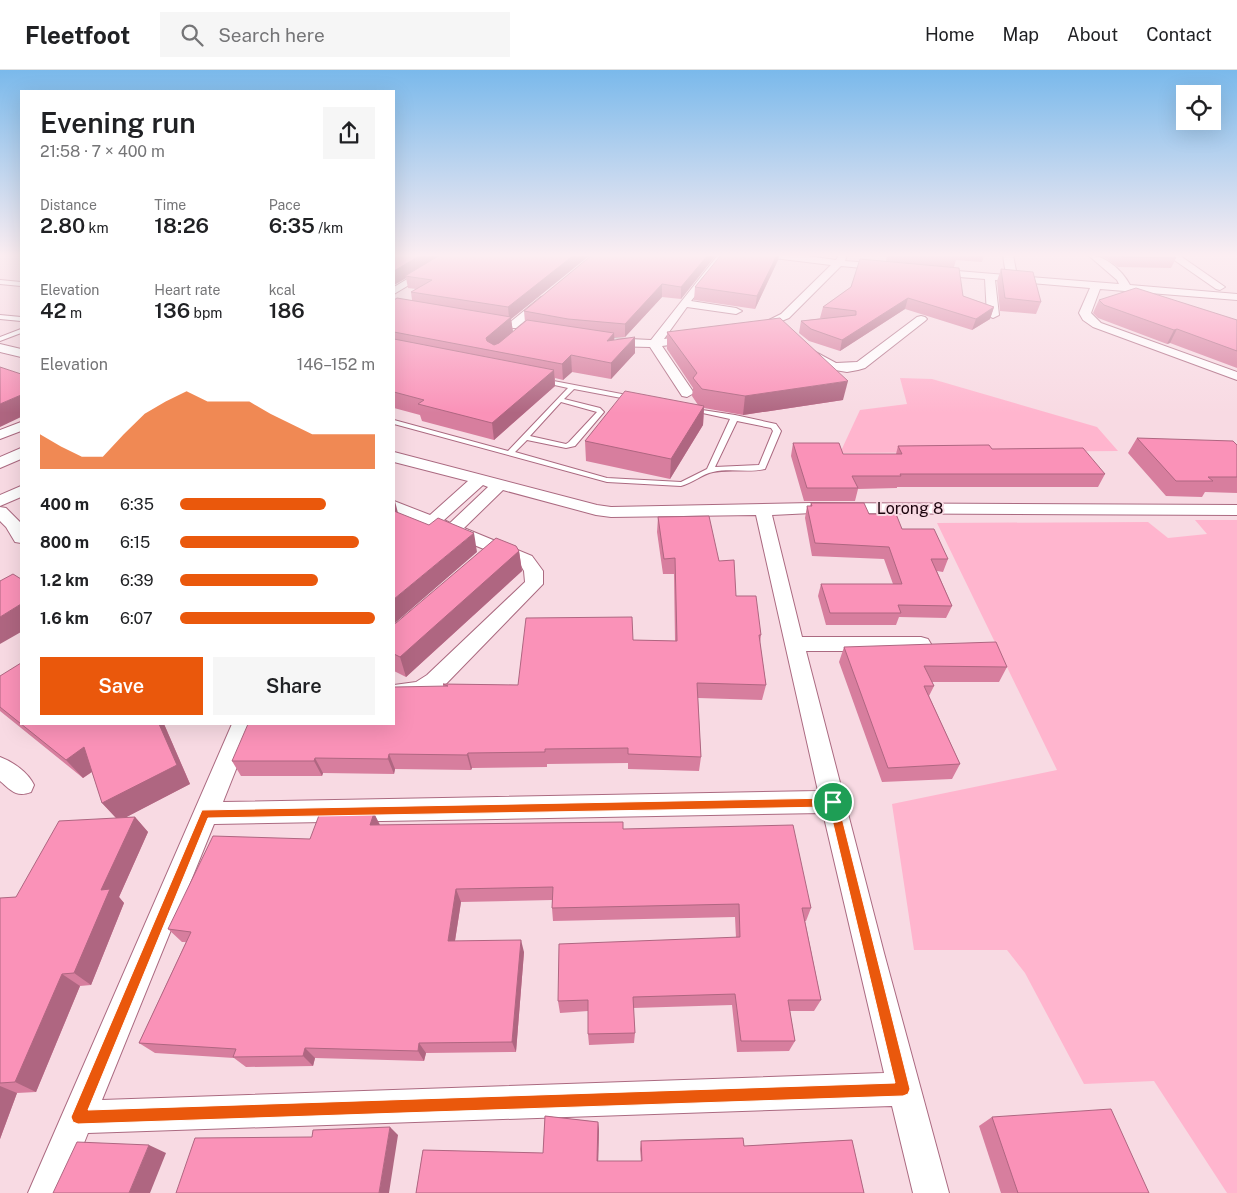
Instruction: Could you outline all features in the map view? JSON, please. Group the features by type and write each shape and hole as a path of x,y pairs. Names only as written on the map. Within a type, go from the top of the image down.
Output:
{"street":[{"path":"514,340 526,329 507,325 532,307"},
{"path":"654,344 681,307"},
{"path":"713,307 736,311"},
{"path":"783,329 764,324 786,316 794,307"},
{"path":"992,307 993,315"},
{"path":"1087,307 1085,312 1087,318 1097,325 1237,376"},
{"path":"804,346 828,366 853,368 861,365 921,319"},
{"path":"596,340 654,344 709,335"},
{"path":"654,344 687,393"},
{"path":"0,348 20,353"},
{"path":"0,435 20,426"},
{"path":"0,463 20,453"},
{"name":"Lorong 8","path":"395,457 498,486 582,507 611,512 812,508 1237,510"},
{"path":"433,521 479,480"},
{"path":"454,529 498,486"},
{"path":"395,506 526,560 534,571 534,584 435,681 420,690 395,693"},
{"path":"763,510 768,539 903,1089 931,1193"},
{"path":"0,512 19,528"},
{"path":"483,560 498,547"},
{"path":"795,644 921,644"},
{"path":"46,1193 243,725"},
{"path":"0,767 22,785"},
{"path":"205,813 833,802"},
{"path":"78,1117 903,1089"}],"lane":[{"path":"0,317 20,319"},
{"path":"0,339 20,332"},
{"path":"534,379 639,400"},
{"path":"509,454 572,387"},
{"path":"525,437 566,446 572,444 601,412 598,409 560,400"},
{"path":"395,422 607,480 682,484 692,481 710,470 762,467 777,431 773,426 687,408"},
{"path":"710,470 735,417"}],"shaded area":[{"path":"900,378 932,379 1097,427 1118,451 840,453 860,410 907,404"},
{"path":"1195,520 1237,520 1237,1193 1227,1193 1154,1081 1084,1084 1025,973 1007,950 914,950 892,804 1057,770 937,523 1148,522 1168,538 1207,534"}],"building":[{"path":"395,307 453,307 511,317 486,338 487,341 494,345 527,320 614,333 607,341 635,337 611,363 571,355 562,364 395,332"},
{"path":"528,307 640,307 625,324 568,319 524,311"},
{"path":"826,307 893,307 842,340 811,329 801,321 856,315 856,311"},
{"path":"938,307 993,307 976,319"},
{"path":"1111,307 1197,307 1237,320 1237,351 1177,329 1174,330"},
{"path":"780,318 848,381 745,396 702,389 693,378 697,373 667,332"},
{"path":"395,339 554,370 492,423 418,404 424,400 395,392"},
{"path":"0,367 20,374 20,395 0,404"},
{"path":"625,391 704,406 671,459 585,441"},
{"path":"1137,438 1233,441 1237,445 1237,477 1208,477 1213,481 1176,481"},
{"path":"793,443 839,443 843,454 902,454 898,446 989,445 992,449 1083,448 1105,474 900,474 901,476 852,476 858,488 807,488"},
{"path":"811,503 864,503 869,514 896,514 902,529 934,529 948,559 931,559 952,606 898,605 901,613 830,613 821,584 902,584 889,547 815,543 807,506 812,506"},
{"path":"395,511 429,525 438,518 474,533 395,598"},
{"path":"709,516 719,561 734,560 736,596 756,596 766,685 697,683 701,757 628,754 628,748 545,749 545,752 468,753 467,755 389,754 388,759 315,758 314,761 232,761 248,725 395,725 395,687 448,686 443,684 518,685 526,618 632,617 633,640 677,641 675,558 664,559 658,517"},
{"path":"496,538 516,546 519,551 400,657 395,654 396,623"},
{"path":"13,574 20,578 20,605 0,617 0,581"},
{"path":"996,642 1007,667 924,666 934,686 924,686 960,764 888,768 844,647"},
{"path":"20,664 20,723 0,707 0,676"},
{"path":"22,725 159,725 177,765 102,803 84,747 66,760"},
{"path":"321,810 374,813 370,825 623,822 623,829 793,825 811,908 802,908 821,1000 788,1000 795,1041 741,1041 735,994 633,997 635,1033 588,1034 588,1000 558,1001 559,944 740,937 739,904 552,908 553,887 456,889 448,941 521,940 512,1042 419,1043 418,1051 305,1048 303,1056 233,1057 236,1049 139,1043 191,932 168,929 213,836 310,839"},
{"path":"135,817 101,890 110,889 74,973 62,974 15,1082 0,1083 0,898 16,897 59,821"},
{"path":"1111,1109 1149,1193 1018,1193 992,1117"},
{"path":"545,1116 598,1122 597,1161 642,1161 641,1141 743,1138 744,1146 852,1140 864,1193 416,1193 423,1150 543,1153"},
{"path":"390,1127 379,1193 176,1193 195,1138 312,1137 313,1130"},
{"path":"77,1142 149,1145 129,1193 53,1193"}],"route":[{"path":"833,802 903,1089 78,1117 205,813 833,802"}]}
